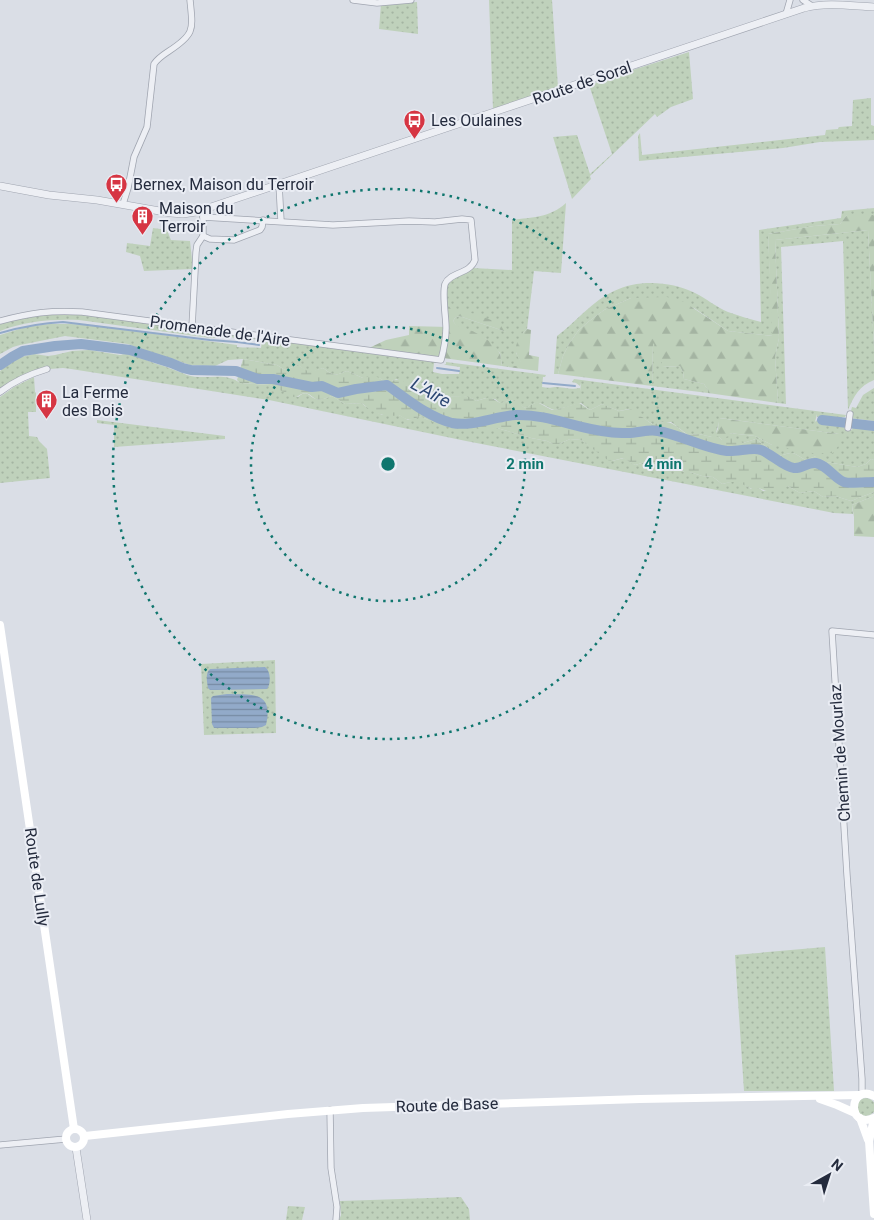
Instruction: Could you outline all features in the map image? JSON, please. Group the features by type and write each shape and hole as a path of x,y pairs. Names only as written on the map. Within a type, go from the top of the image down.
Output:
{"main road":[{"name":"Route de Lully","path":"0,625 74,1129"},
{"name":"Route de Base","path":"84,1136 330,1110 640,1099 811,1097 869,1094 874,1096"},
{"path":"861,1095 854,1103 854,1108 869,1141"},
{"name":"Route de Base","path":"811,1097 830,1102 858,1116"},
{"path":"858,1116 868,1120 874,1118"},
{"path":"874,1118 869,1141 874,1214"},
{"path":"74,1129 81,1130 84,1136 84,1142 80,1147 76,1148 70,1146 66,1139 67,1133 74,1129"}],"street":[{"path":"123,204 134,157 147,127 154,64 187,38 192,25 190,0"},
{"path":"352,0 412,0"},
{"path":"786,14 790,0"},
{"path":"803,0 812,6"},
{"name":"Route de Soral","path":"0,186 49,195 123,204 176,214 203,214 278,184 786,14 812,6 874,7"},
{"path":"192,327 196,252 197,245 203,236 203,214 281,221 278,184"},
{"path":"203,236 210,239 234,240 260,230 263,220"},
{"name":"Promenade de l'Aire","path":"0,321 41,312 66,311 441,360 446,331 445,286 449,279 471,268 476,260 471,220 333,225 281,221"},
{"path":"0,392 19,380 47,370"},
{"path":"848,428 850,416"},
{"name":"Chemin de Mourlaz","path":"861,1095 860,1041 847,875 832,631 874,635"},
{"path":"330,1110 330,1168 337,1207 336,1220"},
{"path":"0,1145 66,1139"},
{"path":"76,1148 87,1220"}],"green space":[{"path":"489,0 552,0 558,87 493,109"},
{"path":"417,2 418,34 379,29 381,4"},
{"path":"689,52 693,99 671,107 657,117 655,114 590,176 591,179 572,199 553,137 577,135 590,174 612,154 589,85 610,78 613,79 614,76"},
{"path":"871,98 871,125 874,126 874,140 820,142 783,148 639,161 638,136 640,133 642,155 825,135 826,130 852,126 853,100"},
{"path":"566,203 561,273 534,271 527,329 523,333 516,353 521,362 521,367 502,366 500,353 486,339 457,327 453,321 459,316 507,332 447,306 448,284 452,279 473,268 512,270 512,220 547,214"},
{"path":"874,208 874,215 847,215 840,224 814,226 768,234 773,336 728,331 694,308 631,298 604,310 578,331 563,356 558,374 554,374 557,336 598,300 623,287 644,283 676,286 695,293 728,312 761,322 759,230 841,218 842,211"},
{"path":"847,215 874,215 874,348 868,230 775,240 779,338 775,357 778,403 708,393 704,384 684,379 680,366 662,367 662,362 656,362 654,343 652,386 558,374 563,356 578,331 604,310 631,298 667,297 684,302 728,331 772,336 768,234 814,226 840,224"},
{"path":"153,228 167,230 171,240 190,241 193,269 144,271 140,256 126,252 127,243 150,246"},
{"path":"868,230 874,380 864,385 852,400 848,410 843,241 781,247 786,404 778,403 775,357 779,338 775,240"},
{"path":"447,306 489,319 509,331 507,332 459,316 453,321 459,326 486,338 498,350 502,366 369,348 386,340 409,335 409,326 448,327"},
{"path":"77,313 238,334 238,338 211,338 79,320 39,321 0,331 0,323 36,314"},
{"path":"49,324 88,325 237,345 237,347 261,348 262,341 247,338 247,336 437,361 437,363 434,363 433,372 442,374 459,374 460,367 444,364 446,362 546,375 543,377 542,387 545,388 580,388 580,391 581,383 580,386 572,382 574,379 846,415 842,419 817,417 817,414 815,422 817,420 841,425 845,429 852,430 853,427 874,430 874,460 871,459 866,464 857,467 826,462 816,456 806,460 793,453 779,456 756,439 743,443 699,434 688,435 671,422 654,425 629,409 619,411 602,404 590,410 581,403 555,410 537,403 525,408 512,400 500,403 495,399 486,398 476,401 468,397 445,395 425,382 411,387 397,379 386,382 379,378 363,378 347,371 334,374 323,368 309,373 298,365 285,370 277,365 243,359 228,360 215,366 190,365 128,344 65,336 20,345 0,354 0,335 26,327","holes":["720,418 839,434 839,445 772,445 755,436 716,433"]},
{"path":"527,329 531,330 529,355 539,357 538,371 508,367 521,366 516,348 520,337"},
{"path":"653,343 655,343 662,367 680,366 684,379 704,384 708,393 652,386"},
{"path":"89,350 120,355 134,355 194,377 221,377 234,379 240,383 270,385 298,397 306,393 318,399 332,396 345,404 362,403 382,415 399,415 408,420 420,416 428,420 467,425 474,424 483,430 497,428 553,444 559,444 570,439 581,440 612,461 624,458 635,465 649,461 661,467 673,466 684,472 713,477 722,484 735,481 751,489 759,488 763,491 788,486 800,493 814,491 823,497 835,496 851,501 874,492 874,496 852,505 853,514 834,513 466,441 269,400 63,368 36,370 19,377 0,389 0,371 21,357 34,354 48,356"},
{"path":"243,359 277,365 285,370 298,365 309,372 323,368 334,374 347,371 363,378 375,376 386,382 400,379 411,387 425,382 445,395 465,396 476,401 490,397 500,403 514,400 525,408 537,402 552,410 579,403 590,410 602,404 619,411 631,409 652,424 661,422 671,423 688,435 699,434 719,437 722,440 729,437 743,443 756,439 779,456 793,453 806,460 820,456 826,462 857,467 866,464 871,459 874,460 874,492 851,501 835,496 823,497 814,491 800,493 788,486 774,492 759,488 755,490 737,482 722,484 713,477 684,472 674,466 661,467 649,461 635,465 623,458 609,461 581,440 570,439 559,444 553,444 497,428 482,431 474,424 471,426 467,425 464,428 432,422 420,416 410,420 399,415 384,415 375,412 362,403 345,404 332,396 318,399 305,393 294,397 270,385 240,383 237,380"},
{"path":"34,377 36,412 28,412 29,436 37,437 47,449 50,478 0,483 0,397 14,387"},
{"path":"874,388 874,421 849,418 852,407 856,408 863,395"},
{"path":"719,418 839,434 839,445 833,453 812,453 772,445 755,436 729,433 720,436 716,433"},
{"path":"97,420 225,436 225,439 114,447 114,425 97,423"},
{"path":"874,496 874,537 854,536 852,505"},
{"path":"275,660 276,733 204,735 201,664"},
{"path":"825,947 834,1091 744,1091 735,955"},
{"path":"866,1098 872,1101 875,1107 872,1113 866,1116 860,1113 857,1107 860,1101"},
{"path":"461,1197 469,1209 470,1220 339,1220 341,1215 340,1201"},
{"path":"288,1206 305,1207 302,1220 286,1220"}],"water":[{"path":"265,667 270,678 267,689 210,690 208,688 207,675 210,669"},
{"path":"227,694 252,695 264,700 268,714 266,725 255,728 214,728 212,724 211,698"}],"waterway":[{"path":"0,333 47,323 63,322 259,345"},
{"name":"L'Aire","path":"0,365 23,351 55,346 81,344 130,350 191,370 236,371 258,379 273,379 312,387 322,386 338,393 387,385 426,412 452,423 468,424 508,416 528,415 611,432 658,431 727,451 761,450 794,468 816,463 820,464 844,482 874,482"},
{"path":"437,368 459,371"},
{"path":"543,383 575,386"},
{"path":"822,420 874,426"}],"place":[{"name":"Les Oulaines","path":"415,139"},
{"name":"Bernex, Maison du Terroir","path":"117,203"},
{"name":"Maison du Terroir","path":"143,236"},
{"name":"La Ferme des Bois","path":"46,420"}]}
